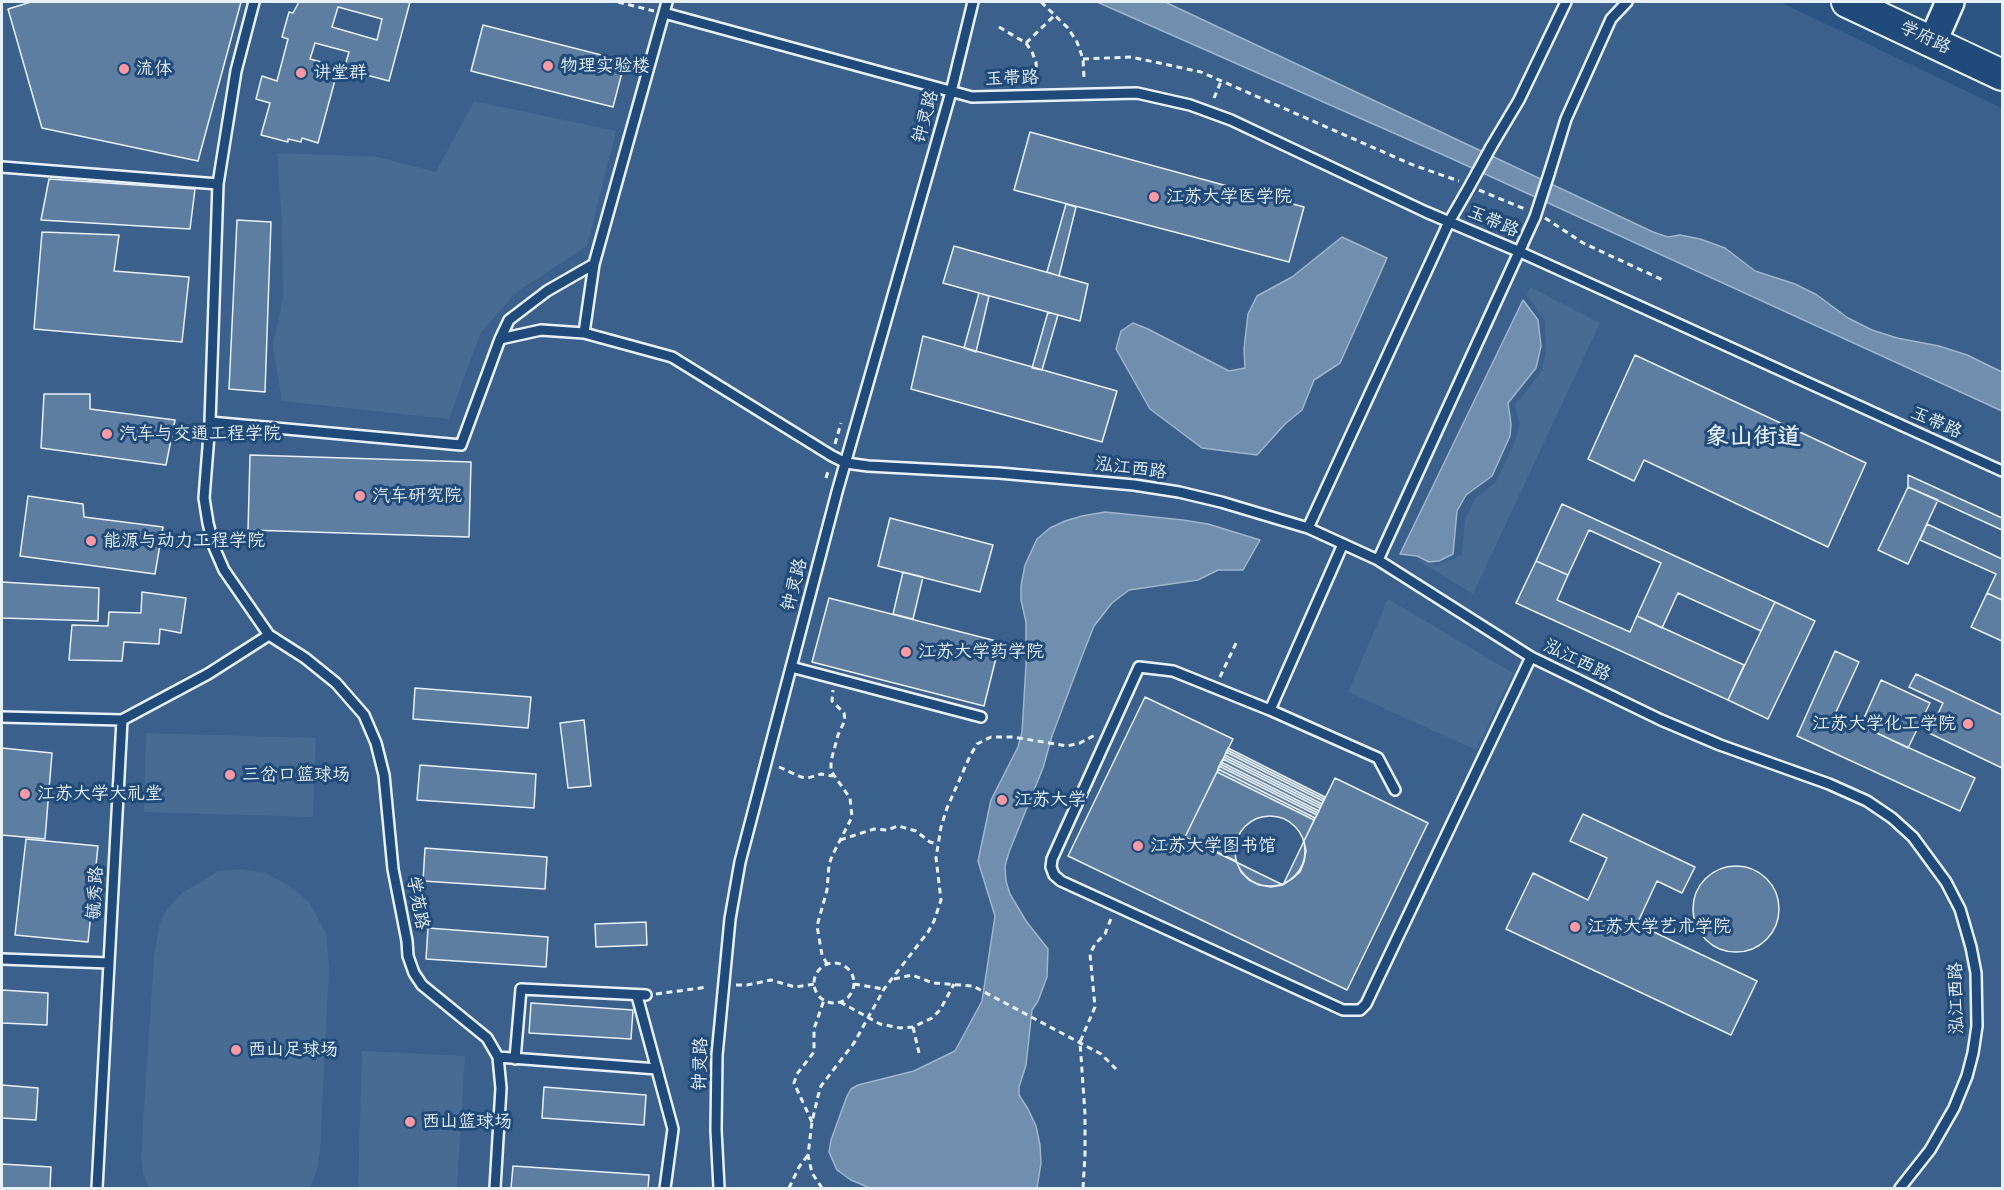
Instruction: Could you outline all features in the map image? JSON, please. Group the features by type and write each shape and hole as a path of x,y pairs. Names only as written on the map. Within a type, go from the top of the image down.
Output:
{"main road":[{"name":"学府路","path":"1847,2 1940,23 2002,75"},
{"name":"学府路","path":"1886,2 1940,23 2002,58"}],"lane":[{"path":"2,717 122,720 208,674 269,635 224,570 214,547 204,498 210,422 218,184 236,71 254,2"},
{"path":"584,333 594,264 667,2"},
{"name":"钟灵路","path":"719,1188 716,1130 717,1055 730,919 740,862 790,667 951,92 974,2"},
{"path":"1308,528 1449,222 1467,186 1519,100 1566,2"},
{"path":"1378,560 1520,252 1549,174 1566,119 1611,19 1627,2"},
{"name":"玉带路","path":"664,13 972,97 1113,92 1137,93 1171,99 1231,120 1449,222 2002,471"},
{"path":"2,167 218,184"},
{"path":"210,422 461,445 509,320 547,291 594,264"},
{"path":"500,339 541,330 584,333 672,357 846,463"},
{"name":"泓江西路","path":"846,463 1134,485 1221,502 1308,528 1378,560 1531,657 1661,720 1720,745 1830,784 1867,801 1892,818 1913,837 1946,882 1960,909 1976,973 1977,1026 1970,1065 1954,1108 1930,1150 1900,1188"},
{"path":"1270,710 1343,544"},
{"name":"学苑路","path":"269,635 305,658 336,683 364,715 376,743 384,774 393,869 408,956 414,973 423,985 487,1038 498,1057 501,1088 495,1188"},
{"path":"1395,790 1378,758 1270,710 1173,671 1139,667 1052,859 1051,867 1054,875 1061,881 1343,1010 1360,1010 1366,1004 1531,657"},
{"path":"790,667 981,717"},
{"name":"毓秀路","path":"97,1188 122,720"},
{"path":"2,958 109,963"},
{"path":"515,1059 521,989 641,995 673,1129 665,1188"},
{"path":"498,1057 657,1069"}],"path":[{"path":"618,2 664,13"},
{"path":"1041,2 1056,14 1077,42 1083,59 1084,77"},
{"path":"1026,43 1056,14"},
{"path":"999,27 1026,43 1032,51 1037,80"},
{"path":"1083,59 1103,57 1142,59 1183,67 1222,79 1413,165 1558,225 1571,237 1665,281"},
{"path":"1214,98 1222,79"},
{"path":"1215,688 1237,641"},
{"path":"827,964 822,956 817,926 827,890 829,865 838,841 850,821 852,809 846,791 833,776 831,761 845,720 844,713 832,701 836,679"},
{"path":"822,1188 812,1173 808,1155 812,1122 821,1086 846,1056 884,989 928,932 939,910 941,900 936,858 938,844 947,808 963,769 977,744 991,737 1013,737 1058,745 1073,745 1097,734 1108,734"},
{"path":"779,767 801,777 808,778 821,774 833,776"},
{"path":"838,841 874,829 887,830 898,826 916,831 930,842 938,844"},
{"path":"1083,1188 1085,1114 1080,1042 1095,1007 1090,954 1095,944 1105,934 1116,906"},
{"path":"840,1002 851,994 854,984 852,974 841,964 827,964 816,974 815,984 818,994 824,1000 840,1002 890,1027 913,1027 932,1018 940,1010 954,984"},
{"path":"892,979 912,975 933,983 979,989 1101,1054 1116,1069"},
{"path":"736,985 771,980 795,987 815,984"},
{"path":"854,984 884,989"},
{"path":"641,995 708,987"},
{"path":"812,1122 794,1083 797,1074 814,1052 814,1029 824,1000"},
{"path":"913,1027 919,1053"},
{"path":"789,1188 799,1167 808,1155"}],"shaded area":[{"name":"江苏大学","path":"2,2 1780,2 2002,108 2002,365 1987,404 2002,411 2002,1188 2,1188"},
{"path":"1097,2 1165,2 1653,232 1668,237 1680,235 1700,239 1725,248 1755,271 1795,284 1817,295 1848,318 1872,330 1967,355 2002,372 2002,411 1448,157"},
{"path":"474,101 616,131 587,246 515,293 480,334 449,419 282,401 273,346 283,297 282,222 277,153 378,157 436,172"},
{"path":"1342,237 1387,258 1340,363 1314,380 1302,410 1285,424 1257,455 1202,448 1150,409 1116,349 1121,331 1133,323 1229,371 1245,368 1244,349 1248,314 1257,296 1292,277"},
{"path":"1530,287 1600,323 1473,594 1415,559 1437,565 1462,555 1465,519 1476,498 1496,482 1514,444 1520,424 1515,405 1542,371 1546,351 1545,321 1527,295"},
{"path":"1523,300 1538,320 1541,346 1536,368 1508,403 1510,436 1492,476 1466,495 1457,511 1453,554 1439,561 1429,562 1417,556 1400,554"},
{"path":"1105,512 1208,524 1260,540 1243,570 1218,570 1198,580 1129,590 1112,603 1094,626 1052,736 1043,768 1009,852 1005,866 1010,894 1026,921 1048,949 1047,977 1032,1010 1026,1065 1019,1087 1019,1095 1036,1126 1040,1145 1041,1163 1037,1188 870,1188 851,1180 837,1170 829,1152 831,1140 851,1089 858,1085 914,1071 955,1051 982,1001 995,916 978,861 991,800 1018,747 1022,732 1026,622 1021,600 1021,586 1025,565 1037,539 1050,528 1082,516"},
{"path":"1388,599 1513,673 1476,750 1348,692"},
{"name":"三岔口篮球场","path":"146,733 316,738 313,817 144,812"},
{"name":"西山足球场","path":"241,869 265,873 290,886 309,902 326,933 329,967 320,1151 317,1170 310,1188 149,1188 143,1173 141,1156 154,957 160,922 169,907 183,892 219,871"},
{"name":"西山篮球场","path":"362,1051 465,1056 457,1188 358,1188"}],"building":[{"name":"流体","path":"31,2 241,2 198,161 42,128 8,9"},
{"name":"讲堂群","path":"299,2 410,2 389,81 344,69 349,52 315,43 310,59 325,63 321,77 335,80 318,143 302,138 301,142 288,139 288,142 261,135 270,103 256,99 262,76 277,81 288,39 282,37 289,12 293,13","holes":["338,7 382,19 377,40 332,27"]},
{"name":"物理实验楼","path":"483,25 625,61 613,107 471,71"},
{"name":"江苏大学医学院","path":"1030,132 1304,207 1289,262 1014,190"},
{"path":"49,179 195,189 190,229 41,220"},
{"path":"1066,204 1076,207 1059,276 1047,272"},
{"path":"237,220 271,222 265,392 229,389"},
{"path":"42,232 119,235 114,271 189,277 182,342 34,329"},
{"path":"954,246 1088,284 1080,321 943,283"},
{"path":"979,293 989,296 976,352 964,348"},
{"path":"1048,312 1058,315 1042,370 1032,368"},
{"path":"923,336 1117,391 1102,442 911,389"},
{"path":"1635,355 1866,463 1828,547 1644,460 1634,481 1588,459"},
{"name":"汽车与交通工程学院","path":"44,394 90,394 90,409 175,420 166,465 41,448"},
{"name":"汽车研究院","path":"250,455 471,462 469,537 248,530"},
{"path":"1908,475 2002,518 2002,530 1908,487"},
{"path":"1908,487 1938,500 1908,564 1878,550"},
{"name":"能源与动力工程学院","path":"28,496 83,504 84,517 163,527 155,574 20,556"},
{"path":"1562,504 1775,602 1761,631 1678,593 1662,628 1637,616 1661,563 1589,530 1568,575 1536,561"},
{"path":"890,518 993,545 980,592 878,566"},
{"path":"1927,524 2002,559 2002,600 1987,593 1996,574 1920,540"},
{"path":"1536,561 1568,575 1557,600 1630,632 1637,616 1744,665 1728,700 1516,603"},
{"path":"903,572 923,577 913,619 893,614"},
{"path":"2,582 99,588 98,621 2,618"},
{"path":"142,592 186,598 181,633 160,629 159,644 124,642 122,661 69,660 72,625 108,626 109,612 141,613"},
{"path":"1987,593 2002,600 2002,641 1971,627"},
{"name":"江苏大学药学院","path":"829,598 1000,642 984,706 812,662"},
{"path":"1775,602 1815,621 1768,719 1728,700"},
{"path":"1835,651 1859,662 1835,714 1975,778 1960,811 1797,736"},
{"name":"江苏大学化工学院","path":"1916,674 2002,715 2002,768 1929,733 1943,703 1909,687"},
{"path":"1881,680 1930,703 1908,748 1861,725"},
{"path":"415,688 531,697 528,728 413,719"},
{"name":"江苏大学图书馆","path":"1145,697 1233,739 1185,837 1236,861 1241,872 1249,880 1259,885 1271,887 1283,885 1300,872 1306,851 1304,841 1335,778 1428,823 1347,990 1068,856"},
{"path":"584,720 591,786 568,788 560,723"},
{"name":"江苏大学大礼堂","path":"2,748 52,753 45,839 2,835"},
{"path":"1228,748 1325,797 1324,799 1227,750"},
{"path":"1227,750 1324,799 1323,801 1226,752"},
{"path":"1226,752 1323,801 1322,804 1225,755"},
{"path":"1225,755 1322,804 1321,806 1224,757"},
{"path":"1224,757 1321,806 1320,808 1223,759"},
{"path":"1223,759 1320,808 1319,811 1221,762"},
{"path":"1221,762 1319,811 1318,813 1220,764"},
{"path":"1220,764 1318,813 1317,815 1219,766"},
{"path":"420,765 536,774 534,808 417,800"},
{"path":"1219,766 1317,815 1315,818 1218,769"},
{"path":"1218,769 1315,818 1314,820 1217,772"},
{"path":"1217,772 1314,820 1283,885 1185,837"},
{"name":"江苏大学艺术学院","path":"1583,814 1695,867 1682,893 1657,881 1637,924 1757,981 1731,1035 1506,929 1533,873 1588,900 1607,858 1570,841"},
{"path":"1277,816 1290,822 1299,831 1303,837 1305,851 1303,865 1295,876 1284,884 1263,886 1245,876 1237,865 1235,844 1245,826 1256,818"},
{"path":"26,839 98,846 88,942 15,935"},
{"path":"425,848 547,857 545,889 423,881"},
{"path":"1736,866 1760,873 1772,885 1779,909 1772,933 1760,945 1736,952 1712,945 1700,933 1693,909 1700,885 1712,873"},
{"path":"646,922 647,945 596,947 595,924"},
{"path":"428,928 548,937 546,967 426,959"},
{"path":"2,990 48,993 47,1025 2,1023"},
{"path":"531,1003 633,1010 631,1039 529,1033"},
{"path":"2,1085 38,1088 36,1120 2,1118"},
{"path":"544,1087 646,1095 644,1125 542,1118"},
{"path":"2,1164 51,1167 50,1188 2,1188"},
{"path":"513,1166 649,1175 648,1188 511,1188"}],"place":[{"name":"物理实验楼","path":"548,66"},
{"name":"流体","path":"124,69"},
{"name":"讲堂群","path":"301,73"},
{"name":"江苏大学医学院","path":"1154,197"},
{"name":"汽车与交通工程学院","path":"107,434"},
{"name":"汽车研究院","path":"360,496"},
{"name":"能源与动力工程学院","path":"91,541"},
{"name":"江苏大学药学院","path":"906,652"},
{"name":"江苏大学化工学院","path":"1968,724"},
{"name":"三岔口篮球场","path":"230,775"},
{"name":"江苏大学大礼堂","path":"25,794"},
{"name":"江苏大学","path":"1002,800"},
{"name":"江苏大学图书馆","path":"1138,846"},
{"name":"江苏大学艺术学院","path":"1575,927"},
{"name":"西山足球场","path":"236,1050"},
{"name":"西山篮球场","path":"410,1122"}],"district":[{"name":"象山街道","path":"1753,438"}]}
